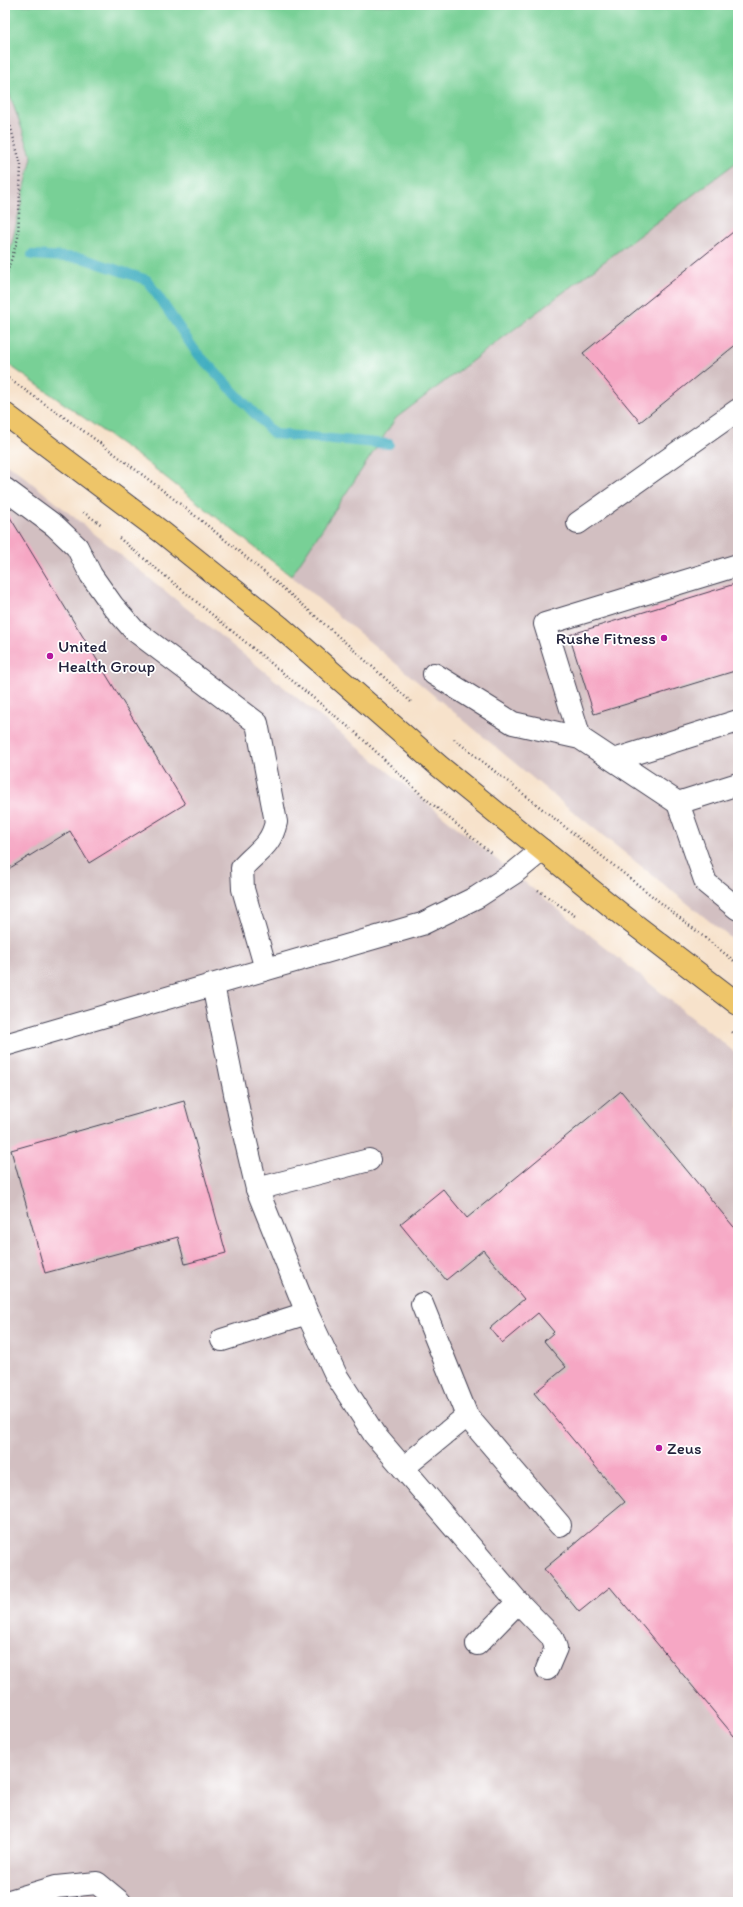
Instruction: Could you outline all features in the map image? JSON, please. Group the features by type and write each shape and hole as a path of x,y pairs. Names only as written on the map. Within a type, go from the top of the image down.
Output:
{"main road":[{"path":"5,414 164,533 267,617 439,766 622,915 738,1004"}],"lane":[{"path":"578,523 738,410"},
{"path":"5,489 55,526 77,547 91,575 113,606 134,630 257,723 276,822 273,834 265,847 250,859 242,868 243,889 266,970"},
{"path":"580,738 545,624 738,565"},
{"path":"434,674 513,723 580,738 678,803 706,883 738,909"},
{"path":"614,760 738,721"},
{"path":"678,803 738,784"},
{"path":"5,1045 422,924 477,897 514,873 542,850"},
{"path":"214,984 239,1113 257,1189 306,1313 336,1375 374,1434 518,1602 552,1637 556,1648 547,1669"},
{"path":"257,1189 369,1160"},
{"path":"422,1304 467,1416 560,1525"},
{"path":"222,1340 306,1313"},
{"path":"403,1468 467,1416"},
{"path":"478,1644 518,1602"},
{"path":"6,1902 56,1887 97,1883 120,1902"}],"path":[{"path":"5,107 21,165 18,238 5,279"},
{"path":"5,376 128,464 239,551 340,636 416,706"},
{"path":"77,508 104,526"},
{"path":"116,535 354,731 425,798 514,873 578,918"},
{"path":"451,737 738,964"},
{"path":"732,1031 738,1036"}],"shaded area":[{"path":"5,82 32,157 5,273"},
{"path":"738,161 738,944 565,805 291,576 396,418"},
{"path":"5,464 17,471 738,1055 738,1902 5,1902"}],"green space":[{"path":"5,5 738,5 738,161 396,418 291,576 145,461 5,362 5,273 32,157 5,82"}],"building":[{"path":"738,228 738,343 640,422 583,353"},
{"name":"United Health Group","path":"5,509 185,804 89,863 70,831 5,871"},
{"path":"738,583 738,670 594,714 569,635"},
{"name":"Zeus","path":"621,1091 738,1232 738,1733 734,1736 610,1587 579,1612 544,1569 625,1502 534,1393 566,1367 544,1341 554,1332 538,1313 502,1343 490,1328 524,1299 483,1250 446,1280 400,1224 443,1189 467,1218"},
{"path":"184,1101 226,1253 185,1264 178,1237 45,1273 11,1150"}],"waterway":[{"path":"32,255 82,258 147,280 196,352 274,434 389,444"}],"place":[{"name":"Rushe Fitness","path":"664,638"},
{"name":"United Health Group","path":"50,656"},
{"name":"Zeus","path":"659,1448"}]}
